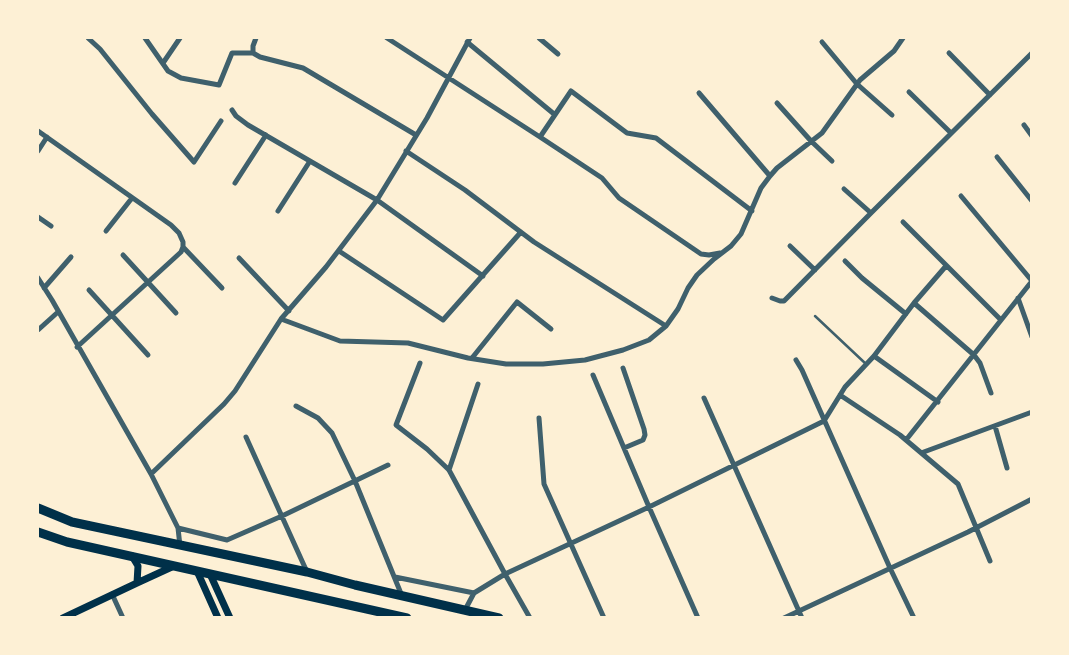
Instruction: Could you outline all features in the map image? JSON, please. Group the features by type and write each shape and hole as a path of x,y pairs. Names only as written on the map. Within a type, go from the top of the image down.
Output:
{"highway":[{"path":"38,508 72,522 307,572 499,618"},
{"path":"38,532 67,542 407,618"}],"main road":[{"path":"132,556 138,566 137,583"},
{"path":"63,618 174,566"},
{"path":"196,571 218,618"},
{"path":"210,574 230,618"}],"street":[{"path":"88,38 100,49 152,114 194,162 221,121"},
{"path":"145,38 168,71 181,78 219,85 232,53 254,53 260,57 303,68 416,135"},
{"path":"163,63 180,38"},
{"path":"254,53 253,46 256,38"},
{"path":"387,38 602,178 619,198 701,254 710,255 723,252"},
{"path":"539,38 558,54"},
{"path":"281,319 340,342 408,343 472,358 516,364 543,364 585,360 623,350 649,340 666,326 697,275 741,234 761,188 770,176 822,133 857,84 894,51 903,38"},
{"path":"151,474 224,404 281,319 338,251 377,200 416,135 468,40 554,114"},
{"path":"822,42 857,84 892,115"},
{"path":"949,52 990,95"},
{"path":"772,298 784,301 870,212 1032,53"},
{"path":"540,137 571,91 627,133 656,138 752,211"},
{"path":"909,92 951,133"},
{"path":"699,93 770,176"},
{"path":"777,102 812,142 832,161"},
{"path":"232,110 236,116 266,135 377,200 483,276"},
{"path":"1024,125 1032,136"},
{"path":"38,131 171,225 179,233 183,242 180,252 77,347"},
{"path":"235,183 266,135"},
{"path":"38,152 47,137"},
{"path":"406,151 465,190 520,232 666,326"},
{"path":"997,157 1032,201"},
{"path":"278,211 310,161"},
{"path":"844,189 870,212"},
{"path":"906,440 1032,281 961,196"},
{"path":"106,231 132,198"},
{"path":"38,217 51,226"},
{"path":"903,222 1001,320"},
{"path":"338,251 443,320 520,232"},
{"path":"790,246 815,270"},
{"path":"183,247 222,288"},
{"path":"123,254 176,313"},
{"path":"44,288 70,257"},
{"path":"238,258 289,311"},
{"path":"845,261 862,278 906,314"},
{"path":"465,610 474,594 505,574 648,508 824,420 845,387 874,356 914,303 946,266"},
{"path":"38,278 151,474 178,528 180,546"},
{"path":"90,290 148,355"},
{"path":"1018,298 1032,337"},
{"path":"472,358 517,302 551,329"},
{"path":"914,303 974,355 980,364 991,393"},
{"path":"38,330 58,312"},
{"path":"874,356 938,402"},
{"path":"796,360 914,618"},
{"path":"420,363 396,425 427,449 449,470 530,618"},
{"path":"622,368 645,435 643,440 624,448"},
{"path":"592,375 648,508 698,618"},
{"path":"449,470 478,384"},
{"path":"840,395 906,440 958,484 990,561"},
{"path":"704,398 802,618"},
{"path":"296,406 318,418 332,433 402,596"},
{"path":"921,453 1032,412"},
{"path":"539,418 544,484 604,618"},
{"path":"995,426 1007,468"},
{"path":"246,436 307,572"},
{"path":"178,528 228,540 388,465"},
{"path":"784,618 976,528 1032,499"},
{"path":"395,577 474,594"},
{"path":"112,594 123,618"}],"lane":[{"path":"815,316 866,364"}]}
